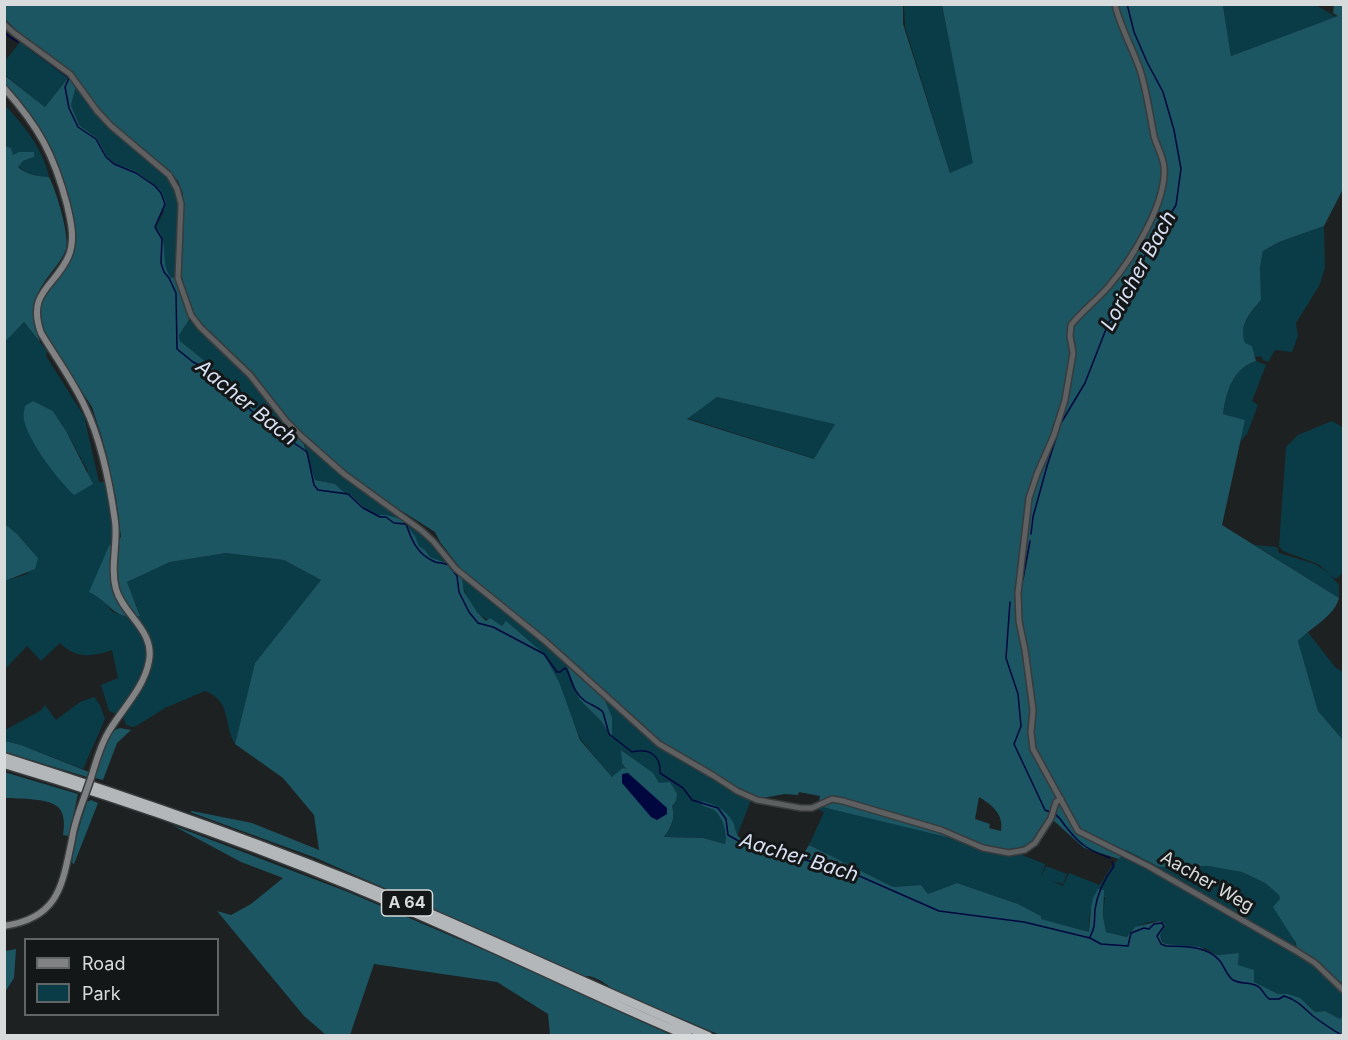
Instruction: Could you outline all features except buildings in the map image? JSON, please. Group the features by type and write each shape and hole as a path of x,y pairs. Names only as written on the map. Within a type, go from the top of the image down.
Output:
{"highway":[{"name":"A 64","path":"4,757 110,791 309,863 708,1035"},
{"name":"A 64","path":"4,764 98,793 268,854 406,909 537,966 625,1009 688,1035"}],"main road":[{"path":"4,88 31,119 48,147 63,191 72,228 71,247 66,262 43,291 38,302 37,323 93,425 115,522 114,577 117,592 121,602 142,629 150,648 149,661 140,685 105,737 72,839 66,872 56,896 37,916 21,923 4,926"}],"street":[{"name":"Aacher Weg","path":"1115,4 1117,17 1141,73 1164,169 1157,207 1127,262 1108,287 1071,326 1070,336 1074,347 1061,416 1029,498 1017,608 1033,710 1031,741 1078,831 1148,866 1307,957 1344,991"},
{"path":"4,24 69,74 104,119 169,175 179,196 182,214 178,278 188,309 195,322 250,375 286,421 320,454 368,494 421,530 456,569 546,641 659,744 737,791 757,800 801,808 812,808 832,799 843,801 941,830 970,844 1009,853 1018,853 1030,847 1051,818 1056,802 1061,799"}],"green space":[{"path":"1225,4 1316,5 1336,17 1231,56 1223,6"},
{"path":"904,5 942,6 974,164 950,173 905,27"},
{"path":"21,41 68,78 45,107 5,75 4,62"},
{"path":"76,86 163,170 173,186 180,204 176,277 171,279 165,267 161,240 156,227 164,212 155,185 135,172 114,163 107,156 97,138 79,125 71,105"},
{"path":"4,104 37,147 49,177 21,169 18,166 23,161 34,157 13,156 11,148 5,146"},
{"path":"1324,226 1325,268 1319,286 1296,323 1298,336 1292,352 1275,350 1268,362 1261,356 1255,357 1252,346 1245,344 1243,331 1249,315 1261,300 1260,267 1263,251 1279,242"},
{"path":"189,320 251,378 286,423 275,426 211,366 180,341 179,335"},
{"path":"24,322 47,351 46,356 84,416 99,482 107,482 116,537 101,598 113,612 131,619 141,630 146,642 144,667 132,692 116,714 109,711 101,685 118,678 112,650 84,655 72,652 60,643 41,661 27,646 5,669 5,581 27,574 38,558 5,524 5,342","holes":["33,401 53,411 88,471 74,494 48,463 27,427"]},
{"path":"1256,361 1266,365 1252,401 1258,405 1247,434 1240,442 1245,420 1223,414 1224,406 1236,375 1248,364"},
{"path":"717,397 835,424 815,459 687,418"},
{"path":"1332,421 1344,428 1344,571 1336,579 1330,575 1339,585 1339,598 1255,545 1277,547 1279,553 1315,564 1330,574 1318,564 1283,551 1279,546 1286,447 1298,435"},
{"path":"304,443 351,482 423,533 449,564 430,557 419,546 411,532 386,515 377,515 365,508 335,484 315,480"},
{"path":"226,553 284,560 321,580 255,663 235,744 223,707 214,695 205,691 165,708 138,725 133,727 126,725 123,716 147,678 153,658 150,637 137,617 140,615 127,582 170,562"},
{"path":"462,578 552,650 567,665 579,699 601,721 611,737 612,717 604,698 751,800 737,836 735,828 724,811 703,806 716,812 721,820 726,835 725,844 703,838 664,837 672,823 672,806 676,801 622,750 622,763 627,771 612,777 581,740 543,653 506,622 502,626 494,623 474,609 466,595"},
{"path":"1307,631 1335,667 1343,672 1343,740 1318,711 1298,641"},
{"path":"94,697 105,719 83,769 5,741 5,730 40,711 45,705 56,720 80,702"},
{"path":"818,806 953,837 968,846 983,850 1022,855 1045,864 1041,877 1046,866 1067,874 1063,884 1052,881 1063,886 1069,873 1100,885 1126,850 1159,867 1209,866 1242,872 1265,883 1279,895 1297,949 1317,961 1341,983 1337,987 1343,994 1343,1015 1340,1019 1325,1011 1315,1012 1308,1005 1288,994 1278,994 1254,982 1238,965 1239,953 1217,955 1205,948 1166,944 1160,935 1166,924 1164,922 1143,924 1128,937 1106,932 1103,916 1105,897 1093,898 1089,932 1040,919 1041,916 1018,904 957,883 928,894 921,885 893,887 809,845 824,812 817,809"}],"shaded area":[{"path":"5,4 903,5 903,24 950,173 973,163 942,5 1225,5 1223,6 1231,56 1338,16 1333,13 1334,5 1343,5 1343,189 1324,226 1279,242 1263,251 1260,267 1261,300 1249,315 1243,330 1245,343 1252,346 1256,361 1248,364 1236,375 1226,397 1223,414 1245,420 1222,525 1339,598 1333,610 1298,641 1318,711 1343,740 1343,980 1341,983 1317,961 1297,949 1296,943 1273,907 1280,899 1279,895 1265,883 1242,872 1209,866 1159,867 1126,850 1119,859 1084,848 1054,821 1036,845 1022,855 818,806 820,796 799,792 798,795 784,794 758,799 660,743 534,630 464,573 435,532 367,489 324,454 289,422 255,375 203,328 191,308 180,271 183,194 178,181 167,168 129,139 101,113 70,72 21,35 5,19","holes":["717,397 834,424 835,424 814,459 687,419","979,797 999,815 1001,831 989,828 990,824 975,819"]},
{"path":"4,75 45,107 68,78 76,86 71,105 79,125 97,138 107,156 114,163 135,171 162,192 166,203 156,227 163,239 167,272 171,278 176,277 189,320 179,335 180,341 211,366 275,426 282,424 303,442 315,480 335,484 377,515 401,519 415,536 419,546 430,557 449,564 462,578 464,592 486,621 490,618 502,626 506,621 543,653 559,682 580,740 612,777 623,768 626,769 622,763 621,750 653,773 659,783 670,782 677,794 672,806 672,822 664,837 703,838 725,844 726,835 721,820 716,812 703,806 700,801 705,802 724,811 734,824 739,837 759,848 801,858 809,845 893,887 921,885 928,894 957,883 1018,904 1041,916 1041,919 1089,932 1093,898 1098,889 1104,890 1103,916 1106,932 1127,937 1135,927 1160,921 1166,924 1160,935 1162,942 1166,944 1200,947 1217,955 1239,953 1238,965 1254,970 1254,982 1278,994 1300,998 1315,1012 1325,1011 1340,1019 1343,1015 1343,1035 720,1035 613,990 596,978 584,976 316,858 190,812 252,823 319,850 314,815 283,778 235,744 255,663 321,580 284,560 226,553 170,562 127,582 140,616 124,616 89,592 109,546 121,537 116,498 92,407 43,332 39,313 44,296 73,248 75,233 69,203 53,152 34,119 5,83"},
{"path":"5,146 11,148 13,155 19,152 34,152 34,157 23,161 18,167 36,176 49,177 59,202 64,224 66,249 39,290 34,306 40,342 24,322 5,342"},
{"path":"33,401 53,411 93,484 74,495 44,460 27,429 24,418 25,406"},
{"path":"5,524 38,558 35,569 5,581"},
{"path":"567,666 604,698 612,717 612,738 601,721 579,699"},
{"path":"120,728 131,730 117,743 103,780 95,778 109,735"},
{"path":"5,741 89,772 87,777 5,752"},
{"path":"4,772 78,794 69,836 63,835 61,811 52,803 5,798"},
{"path":"628,773 667,808 667,814 657,820 651,817 622,783 622,774"},
{"path":"91,800 98,803 74,864 72,863 75,840 87,802"},
{"path":"172,825 348,892 489,952 671,1035 550,1035 548,1014 497,982 374,964 350,1035 326,1035 304,1016 217,911 231,915 251,904 283,878 241,862"},
{"path":"16,949 14,978 5,992 5,951"}],"waterway":[{"name":"Loricher Bach","path":"1031,534 1033,517 1061,423 1085,383 1108,324 1134,274 1176,205 1181,169 1174,130 1163,92 1134,32 1127,4"},
{"name":"Aacher Bach","path":"4,33 18,42"},
{"name":"Aacher Bach","path":"29,48 69,78 65,87 69,108 78,127 96,139 106,157 114,164 136,173 161,193 165,204 155,227 162,239 161,263 176,293 177,349 193,362 207,369 260,419 307,452 314,485 318,490 348,494 363,508 380,517 386,517 394,523 406,524 419,551 435,562 449,565 457,576 459,592 469,612 478,623 493,627 544,654 557,672 565,668 578,694 603,712 609,734 632,752 644,751 653,754 660,767 660,773 683,788 692,800 718,808 726,819 728,835 744,844 848,871 939,911 1024,922 1090,938 1101,944 1128,946 1131,933 1162,923 1164,926 1157,936 1161,944 1202,949 1209,952 1220,961 1233,980 1257,986 1269,999 1279,999 1284,996 1293,1000 1316,1019 1343,1036"},
{"name":"Loricher Bach","path":"1023,579 1030,541"},
{"name":"Loricher Bach","path":"1010,602 1006,658 1018,694 1021,726 1014,744 1045,810 1050,812"},
{"name":"Loricher Bach","path":"1054,814 1081,843 1110,858"},
{"name":"Loricher Bach","path":"1090,937 1098,898 1114,866 1112,862"}]}
